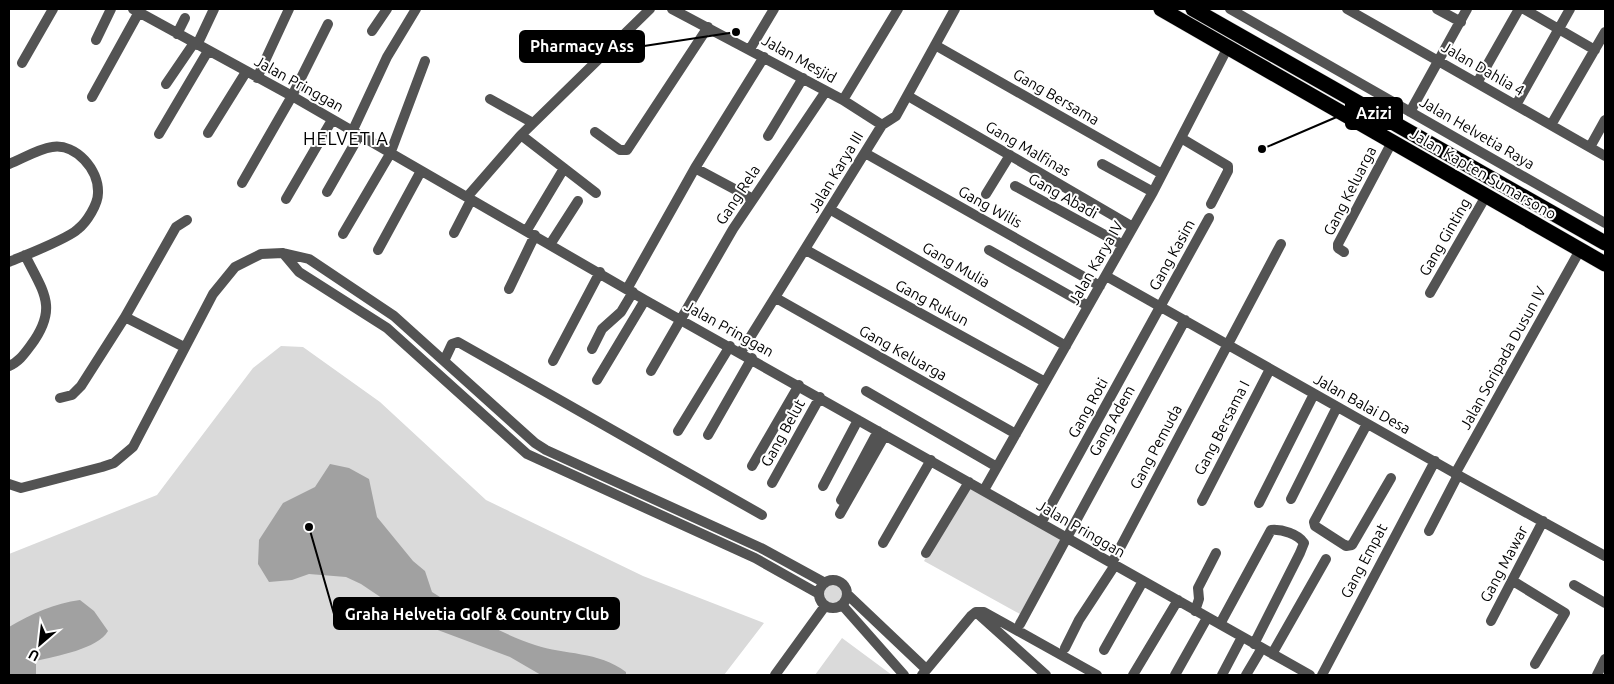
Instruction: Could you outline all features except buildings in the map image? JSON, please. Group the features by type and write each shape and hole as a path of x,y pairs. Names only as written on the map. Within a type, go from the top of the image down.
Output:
{"highway":[{"name":"Jalan Kapten Sumarsono","path":"1161,9 1486,196 1578,253 1605,264"},
{"name":"Jalan Kapten Sumarsono","path":"1193,9 1605,243"}],"street":[{"path":"22,63 54,9"},
{"path":"96,40 111,9"},
{"path":"166,84 195,44 214,9"},
{"path":"257,78 289,9"},
{"path":"372,32 386,9"},
{"path":"328,192 355,134 387,57 416,9"},
{"path":"454,233 469,198 521,135 650,9"},
{"name":"Jalan Mesjid","path":"672,9 843,100 882,125"},
{"path":"750,49 774,9"},
{"path":"843,100 898,9"},
{"name":"Jalan Karya III","path":"741,352 831,210 882,125 896,116 955,9"},
{"name":"Jalan Helvetia Raya","path":"1230,9 1605,223"},
{"name":"Jalan Dahlia 4","path":"1347,9 1605,156"},
{"path":"1437,9 1461,22"},
{"path":"1410,112 1467,9"},
{"path":"1477,83 1518,9"},
{"path":"1524,9 1595,50"},
{"path":"1516,105 1570,9"},
{"path":"92,97 136,10"},
{"name":"Jalan Pringgan","path":"136,10 292,96 390,154 531,232 645,300 752,358 1306,674"},
{"path":"177,34 185,18"},
{"path":"242,183 292,96 328,24"},
{"path":"595,132 620,150 626,150 708,27"},
{"path":"1551,125 1605,32"},
{"name":"Gang Bersama","path":"935,45 1162,174"},
{"name":"Jalan Karya IV","path":"984,490 1134,227 1228,47"},
{"path":"159,134 208,51"},
{"path":"592,349 602,329 621,312 630,290 695,168 764,57"},
{"path":"343,234 390,154 425,61"},
{"path":"208,133 246,72"},
{"path":"768,136 803,78"},
{"name":"Gang Rela","path":"651,371 754,199 826,91"},
{"name":"Gang Malfinas","path":"908,96 1134,227"},
{"path":"490,99 533,123"},
{"path":"286,199 332,120"},
{"path":"1590,147 1605,120"},
{"path":"521,135 563,170 596,193"},
{"path":"1181,138 1229,167 1211,204"},
{"name":"Gang Keluarga","path":"1344,252 1338,248 1338,244 1392,142"},
{"path":"9,164 52,146 66,148 89,163 95,175 98,193 92,210 78,230 9,262"},
{"name":"Gang Wilis","path":"865,154 1100,286"},
{"path":"986,194 1010,155"},
{"path":"1102,164 1153,192"},
{"path":"695,168 754,199"},
{"path":"509,289 531,232 563,170"},
{"path":"378,250 421,171"},
{"name":"Gang Abadi","path":"1015,186 1123,245"},
{"name":"Gang Ginting","path":"1430,293 1486,196"},
{"path":"551,244 578,201"},
{"name":"Gang Mulia","path":"831,210 1066,346"},
{"name":"Gang Kasim","path":"1161,307 1209,218"},
{"path":"60,398 72,395 81,386 125,317 176,227 187,220"},
{"name":"Gang Pemuda","path":"1065,648 1079,620 1114,564 1226,345 1281,244"},
{"name":"Gang Rukun","path":"806,250 1045,382"},
{"path":"989,250 1088,306"},
{"path":"283,253 299,272 387,328 527,454 755,558 819,594 825,606 834,609 842,606 848,595"},
{"path":"9,484 20,488 102,467 114,463 124,456 133,447 143,431 184,347 213,294 235,267 261,254 283,253 309,259 394,316 540,447 761,548 825,583"},
{"name":"Jalan Soripada Dusun IV","path":"1430,531 1457,474 1578,253"},
{"path":"9,366 22,358 40,332 48,313 46,297 25,255"},
{"path":"552,361 600,272"},
{"name":"Jalan Balai Desa","path":"1106,276 1270,370 1605,556"},
{"name":"Gang Keluarga","path":"776,298 1016,434"},
{"path":"596,380 645,300"},
{"name":"Gang Roti","path":"1041,523 1161,307"},
{"path":"125,317 184,347"},
{"name":"Gang Adem","path":"1020,624 1185,320"},
{"path":"444,361 452,344 458,342 762,515"},
{"path":"678,431 730,346"},
{"path":"708,435 752,358"},
{"name":"Gang Bersama I","path":"1202,501 1270,370"},
{"path":"752,466 799,385"},
{"path":"866,391 997,467"},
{"path":"1259,503 1314,394"},
{"path":"472,404 483,395"},
{"name":"Gang Belut","path":"772,483 820,397"},
{"path":"1291,500 1338,407"},
{"path":"823,486 858,420"},
{"path":"1367,424 1314,522 1315,526 1346,546 1352,545 1390,478"},
{"path":"840,501 882,433"},
{"path":"840,514 882,433"},
{"path":"883,543 932,460"},
{"name":"Gang Empat","path":"1322,675 1435,462"},
{"path":"926,553 969,482"},
{"path":"644,508 648,497"},
{"name":"Gang Mawar","path":"1491,621 1543,521"},
{"path":"1220,624 1272,530 1281,530 1302,540 1304,543 1300,553 1246,675"},
{"path":"1195,611 1199,599 1198,588 1216,552"},
{"path":"1272,654 1326,559"},
{"path":"819,594 825,583 834,580 842,583 848,595 924,672 976,612"},
{"path":"1104,650 1143,581"},
{"path":"1513,581 1565,614 1535,664"},
{"path":"1574,585 1605,604"},
{"path":"1132,675 1178,600"},
{"path":"775,675 825,606"},
{"path":"842,606 904,675"},
{"path":"976,612 1046,675"},
{"path":"976,612 990,614 1097,675"},
{"path":"1175,675 1207,618"},
{"path":"1222,675 1242,637"},
{"path":"1597,675 1605,659"}],"shaded area":[{"path":"281,346 303,347 380,402 486,500 643,576 764,623 724,675 9,675 9,554 157,495 253,368"},
{"path":"330,464 349,468 369,479 377,517 413,561 425,571 432,592 509,635 546,648 604,660 626,672 626,675 541,675 510,657 419,623 361,584 346,577 309,574 292,580 269,582 258,564 259,540 283,503 315,487"},
{"path":"967,485 1062,538 1020,614 924,561"},
{"path":"833,584 840,587 843,594 840,601 833,604 826,601 823,594 826,587"},
{"path":"80,600 94,611 108,631 103,637 95,643 76,651 36,661 36,675 9,675 9,627 43,610"},
{"path":"842,638 892,675 815,675"}],"place":[{"name":"Pharmacy Ass","path":"736,32"},
{"name":"Azizi","path":"1262,149"},
{"name":"Graha Helvetia Golf & Country Club","path":"309,527"}],"district":[{"name":"HELVETIA","path":"346,139"}]}
